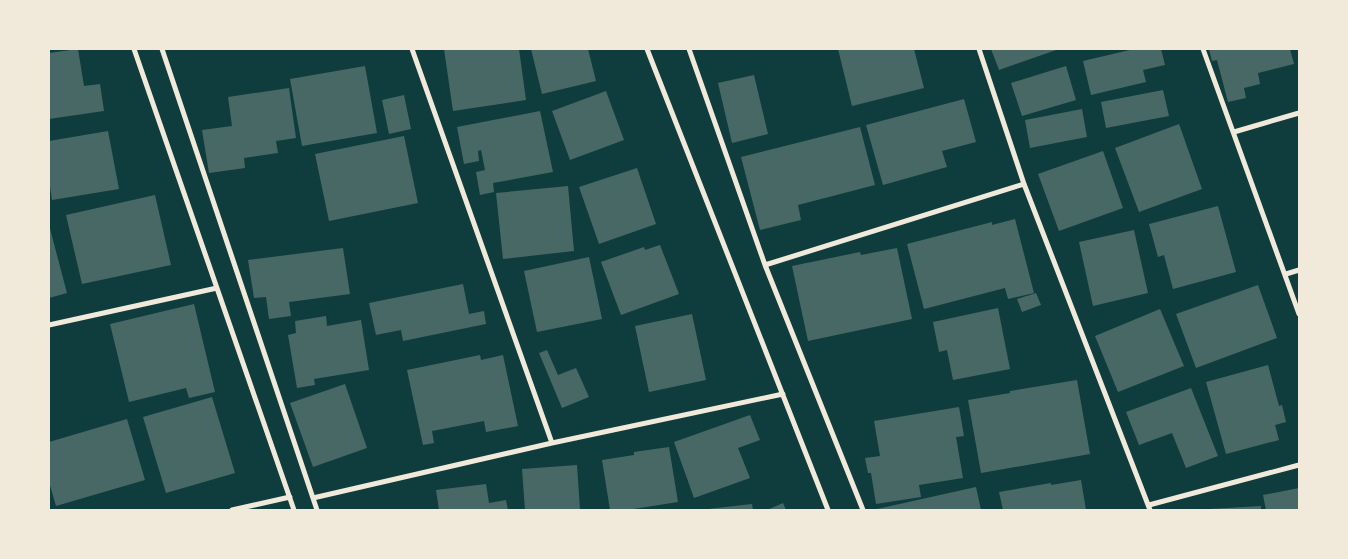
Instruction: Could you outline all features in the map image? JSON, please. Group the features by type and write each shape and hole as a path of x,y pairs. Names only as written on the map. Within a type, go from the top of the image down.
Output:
{"street":[{"path":"134,49 294,510"},
{"path":"162,49 317,510"},
{"path":"412,49 552,443"},
{"path":"647,49 828,510"},
{"path":"689,49 765,266 863,510"},
{"path":"979,49 1024,184 1150,508 1299,465"},
{"path":"1203,49 1299,314"},
{"path":"1234,132 1299,113"},
{"path":"765,266 1024,184"},
{"path":"1286,274 1299,270"},
{"path":"49,325 217,288"},
{"path":"313,498 552,443 783,394"},
{"path":"232,510 290,497"}],"building":[{"path":"78,49 84,86 100,84 104,111 49,119 49,53"},
{"path":"444,49 519,49 526,100 453,111"},
{"path":"531,49 588,49 596,81 542,94"},
{"path":"838,49 914,49 924,88 852,106"},
{"path":"991,49 1059,49 999,70"},
{"path":"1134,49 1161,49 1165,65 1143,70 1146,82 1091,95 1083,61"},
{"path":"1209,49 1290,49 1294,64 1258,73 1260,84 1244,88 1246,98 1228,102 1217,60 1212,61"},
{"path":"365,66 377,133 302,146 290,79"},
{"path":"1066,66 1076,100 1022,116 1011,83"},
{"path":"754,75 768,134 732,143 718,83"},
{"path":"289,88 296,138 276,141 278,153 244,158 245,168 209,173 202,130 232,126 228,97"},
{"path":"1163,90 1169,116 1106,128 1101,102"},
{"path":"606,91 624,140 570,160 552,111"},
{"path":"404,95 411,129 389,134 382,100"},
{"path":"964,99 976,142 942,151 947,167 883,185 866,125"},
{"path":"1082,109 1087,137 1030,148 1025,120"},
{"path":"540,111 553,172 493,183 494,192 480,195 476,172 485,170 481,150 478,151 479,161 464,164 457,127"},
{"path":"1179,124 1202,189 1139,212 1115,148"},
{"path":"860,127 875,185 798,205 801,220 760,230 741,157"},
{"path":"108,131 119,189 52,200 49,180 49,141"},
{"path":"404,136 418,203 329,221 315,154"},
{"path":"1103,151 1123,208 1059,231 1038,174"},
{"path":"637,168 656,224 599,244 579,187"},
{"path":"568,186 574,251 503,259 496,193"},
{"path":"155,195 171,265 82,284 66,215"},
{"path":"1218,206 1236,272 1173,289 1164,255 1158,257 1149,224"},
{"path":"1015,219 1034,293 1008,299 1005,288 924,309 907,244 992,222 992,225"},
{"path":"49,225 67,293 49,298"},
{"path":"1134,230 1148,293 1093,306 1079,242"},
{"path":"660,245 679,294 621,315 601,262 644,247 645,250"},
{"path":"343,248 350,294 289,302 291,316 269,319 266,297 254,298 248,260"},
{"path":"897,248 912,319 808,341 792,266 860,252 861,255"},
{"path":"589,257 602,319 537,332 524,271"},
{"path":"463,284 469,314 484,311 486,324 403,341 401,330 376,335 369,303"},
{"path":"1258,285 1277,338 1196,368 1176,314"},
{"path":"1036,293 1041,305 1022,312 1017,299"},
{"path":"194,304 215,392 189,398 186,388 129,402 110,324"},
{"path":"998,308 1010,369 953,380 947,350 939,352 933,322"},
{"path":"1160,309 1184,366 1118,392 1095,336"},
{"path":"692,314 706,380 649,392 635,326"},
{"path":"326,316 327,326 361,320 369,370 314,379 315,385 297,388 288,335 296,333 295,321"},
{"path":"547,350 558,375 576,368 589,397 562,408 539,353"},
{"path":"480,355 481,360 503,355 518,426 486,432 484,421 432,431 434,443 423,445 407,370"},
{"path":"1268,365 1279,406 1282,405 1286,422 1275,425 1279,440 1226,454 1206,382"},
{"path":"1077,380 1090,454 981,473 968,400"},
{"path":"345,384 367,448 313,467 290,403"},
{"path":"1191,388 1218,456 1186,468 1172,433 1139,445 1126,412"},
{"path":"212,397 235,473 166,493 143,417"},
{"path":"959,407 964,436 956,437 963,478 919,485 921,497 876,504 871,473 868,473 865,458 880,456 874,421"},
{"path":"750,415 760,440 738,448 750,478 694,498 674,442"},
{"path":"127,419 145,480 56,506 49,482 49,442"},
{"path":"669,447 678,502 627,510 610,510 602,460 634,455 634,452"},
{"path":"577,465 580,510 525,510 522,469"},
{"path":"1081,480 1086,510 1003,510 999,492"},
{"path":"486,484 489,503 506,500 508,510 439,510 436,490"},
{"path":"976,487 981,510 877,510 877,509"},
{"path":"1299,488 1299,510 1266,510 1263,495"},
{"path":"783,503 786,510 767,510"},
{"path":"752,504 753,510 708,510 708,509"},
{"path":"1261,506 1261,510 1209,510 1209,509"}]}
